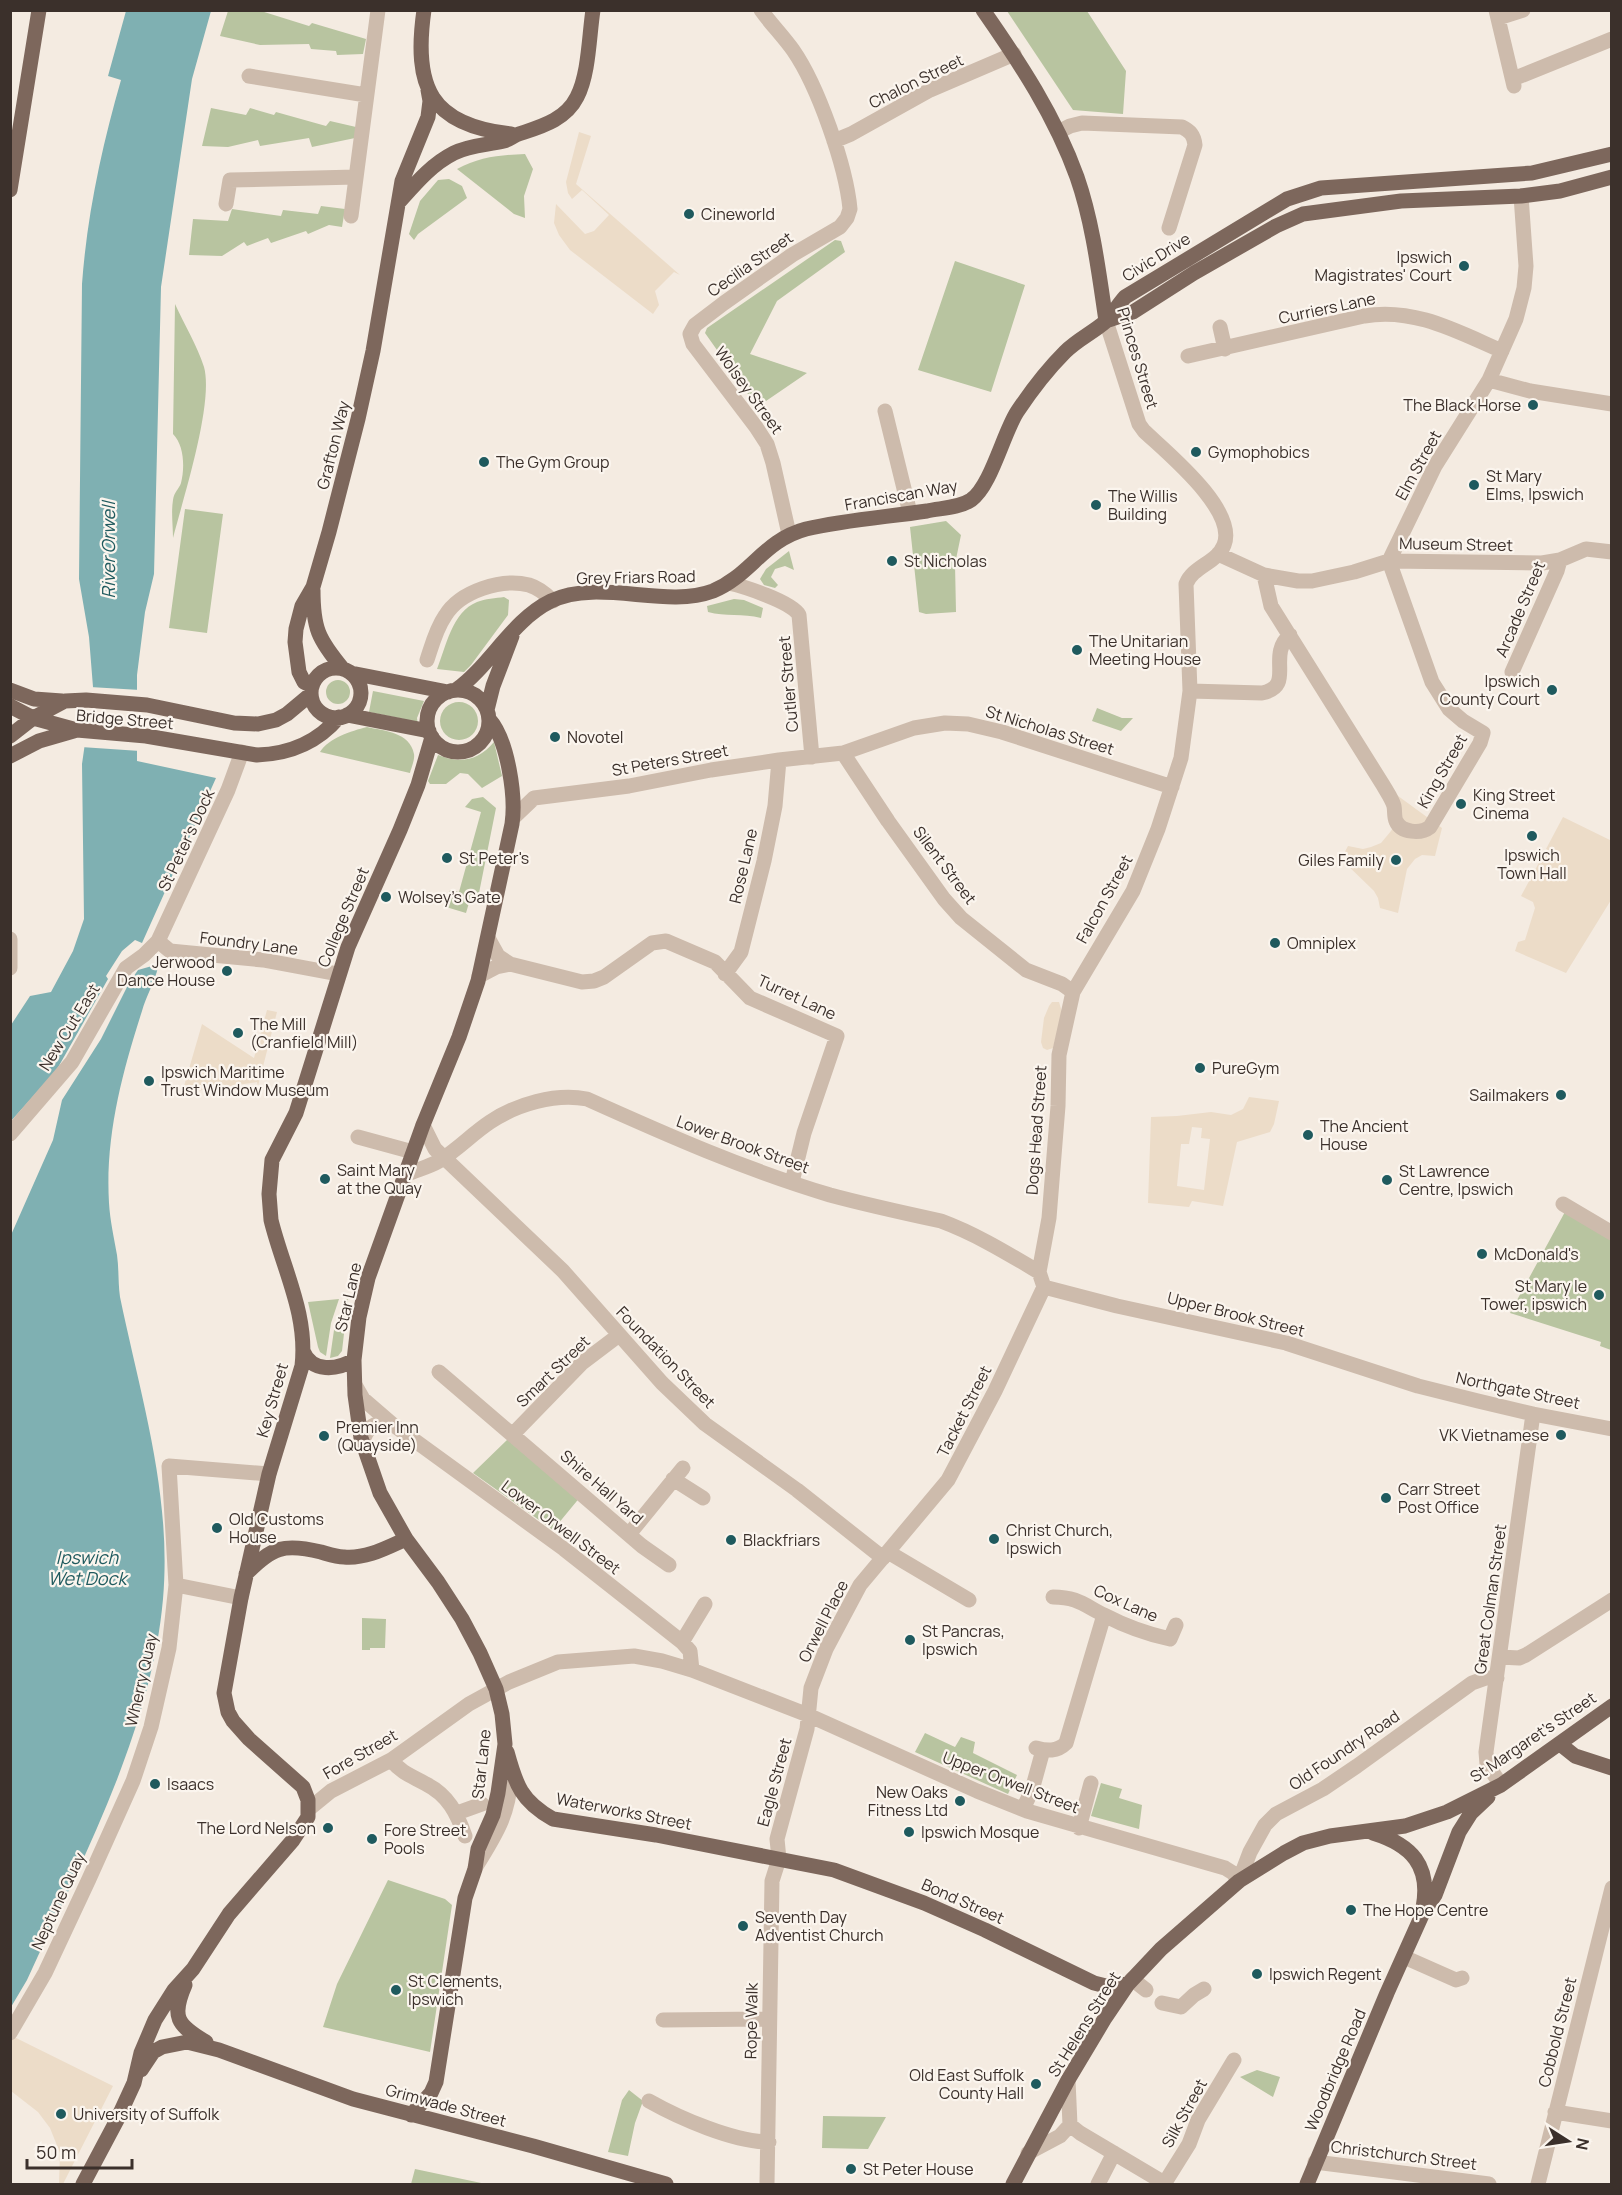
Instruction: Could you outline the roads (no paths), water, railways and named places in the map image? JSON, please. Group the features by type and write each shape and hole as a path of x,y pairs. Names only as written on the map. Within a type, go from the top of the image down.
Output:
{"main road":[{"path":"10,190 39,10"},
{"path":"424,10 420,40 422,68 428,90 439,106 467,125 488,132 517,135"},
{"name":"Grafton Way","path":"399,202 420,178 456,152 476,145 504,141 538,129 566,111 577,96 582,84 593,10"},
{"name":"Princes Street","path":"983,10 1014,54 1058,132 1077,177 1085,203 1106,321"},
{"name":"Grafton Way","path":"312,690 304,682 299,672 295,642 302,606 313,587 349,456 373,351 402,181 406,166 428,117 430,102 428,90"},
{"name":"Civic Drive","path":"1106,321 1125,297 1287,199 1321,188 1545,171 1611,154"},
{"name":"Civic Drive","path":"1106,321 1133,312 1194,273 1276,226 1303,214 1401,201 1521,196 1560,190 1611,177"},
{"name":"Franciscan Way","path":"789,534 819,527 948,507 971,500 988,476 1011,421 1031,390 1066,351 1106,321"},
{"name":"Grey Friars Road","path":"452,691 472,678 498,646 513,634 532,613 553,600 588,594 696,595 714,590 728,583 777,541 789,534"},
{"path":"313,587 314,623 324,646 359,684 361,692 355,708 343,716"},
{"name":"Grey Friars Road","path":"488,715 496,675 513,634"},
{"path":"430,734 343,716 328,716 320,712 313,700 312,690 318,676 326,670 347,671 452,691 466,691 475,695 488,715 488,730 484,739 467,751 447,750 438,745 430,734 428,721 433,703 452,691"},
{"path":"10,690 34,699 65,701"},
{"name":"Bridge Street","path":"10,736 33,718 65,701 86,700 147,705 234,723 258,724 276,720 287,714 312,690"},
{"path":"10,706 33,718 80,730"},
{"name":"Star Lane","path":"411,2115 431,2093 436,2082 463,1913 478,1849 496,1803 505,1744 502,1714 496,1689 480,1653 462,1619 406,1539 380,1493 363,1443 354,1359 363,1294 423,1125 459,1037 479,976 513,818 505,753 498,730 488,715"},
{"name":"Bridge Street","path":"10,756 39,741 80,730 146,736 269,755 304,745 323,734 343,716"},
{"path":"407,728 419,743 423,765"},
{"name":"College Street","path":"296,1113 338,974 418,785 430,734"},
{"name":"Key Street","path":"296,1113 272,1160 269,1206 299,1312 303,1351 299,1376 269,1474 246,1574 226,1681 225,1703 233,1721 246,1737 303,1787 309,1809"},
{"path":"303,1351 310,1362 325,1368 344,1366 354,1359"},
{"path":"246,1574 272,1551 288,1546 333,1556 355,1557 367,1555 406,1539"},
{"name":"St Margaret's Street","path":"1239,1881 1303,1844 1330,1836 1371,1832 1433,1818 1501,1785 1611,1706"},
{"name":"Waterworks Street","path":"505,1744 515,1781 523,1796 553,1819 646,1833 779,1859"},
{"path":"1560,1744 1579,1758 1611,1768"},
{"name":"Woodbridge Road","path":"1306,2184 1422,1915 1435,1896 1460,1832 1466,1821 1501,1785"},
{"name":"Fore Street","path":"83,2184 134,2083 141,2053 155,2020 174,1990 193,1969 229,1914 305,1824 309,1809"},
{"path":"1371,1832 1400,1844 1411,1853 1420,1867 1426,1888 1422,1915"},
{"name":"Bond Street","path":"779,1859 834,1870 891,1890 985,1930 1094,1983 1106,1986 1130,1982"},
{"name":"St Helens Street","path":"1013,2184 1068,2080 1105,2018 1130,1982 1161,1949 1239,1881"},
{"name":"Grimwade Street","path":"193,1969 177,2004 178,2013 182,2025 219,2050"},
{"name":"Grimwade Street","path":"134,2083 149,2057 162,2047 187,2042 219,2050 353,2099 533,2146 666,2184"}],"street":[{"path":"351,216 378,10"},
{"path":"761,10 793,50 834,141"},
{"path":"1523,10 1497,14 1514,84 1611,39"},
{"name":"Chalon Street","path":"834,141 930,90 1014,54"},
{"path":"249,76 366,95"},
{"path":"1058,132 1082,123 1182,127 1190,131 1195,138 1195,145 1169,228"},
{"name":"Cecilia Street","path":"691,339 691,330 695,325 785,260 840,227 847,218 850,209 834,141"},
{"path":"226,204 230,180 356,177"},
{"name":"Elm Street","path":"1389,561 1435,466 1489,380 1516,319 1524,288 1526,261 1521,196"},
{"name":"Curriers Lane","path":"1188,356 1385,313 1410,315 1428,320 1502,351"},
{"name":"Princes Street","path":"1106,321 1139,424 1199,484 1222,516 1226,529 1226,541 1218,554"},
{"path":"1220,327 1225,349"},
{"name":"Wolsey Street","path":"691,339 767,444 789,534"},
{"path":"1489,380 1530,391 1611,404"},
{"path":"885,411 910,513"},
{"name":"Museum Street","path":"1263,575 1286,580 1312,581 1354,572 1389,561 1542,563 1560,560 1586,549 1593,548 1611,552"},
{"path":"1190,691 1262,693 1272,691 1277,688 1280,680 1281,648 1290,635 1271,606 1263,575 1218,554"},
{"name":"Falcon Street","path":"1073,992 1133,891 1172,787 1184,741 1190,691 1186,584 1192,574 1218,554"},
{"name":"Arcade Street","path":"1512,672 1560,560"},
{"name":"King Street","path":"1290,635 1392,799 1398,824 1402,828 1416,831 1426,830 1430,827 1482,740 1483,733 1462,721 1449,709 1432,682 1389,561"},
{"name":"Cutler Street","path":"728,583 750,589 787,605 799,615 812,757"},
{"path":"428,660 436,632 446,614 465,596 484,588 521,584 540,590 553,600"},
{"name":"St Nicholas Street","path":"812,757 843,753 921,726 959,723 982,727 1041,744 1172,787"},
{"name":"St Peter's Dock","path":"158,941 228,790 242,752"},
{"name":"Silent Street","path":"843,753 888,821 944,899 961,918 1026,970 1062,984 1073,992"},
{"name":"St Peters Street","path":"534,798 629,786 711,770 812,757"},
{"name":"Rose Lane","path":"725,974 741,952 764,861 775,806 779,760"},
{"path":"511,788 534,798 513,818"},
{"path":"488,938 498,956 510,964"},
{"path":"10,939 10,968"},
{"name":"Foundry Lane","path":"158,941 170,951 263,960 338,974"},
{"name":"New Cut East","path":"10,1134 72,1062 126,968 158,941"},
{"name":"Turret Lane","path":"510,964 582,982 594,981 604,977 643,948 659,941 666,941 716,962 750,998 837,1036 804,1133 792,1182"},
{"path":"479,976 510,964"},
{"name":"Dogs Head Street","path":"1039,1272 1048,1218 1059,1088 1059,1055 1073,992"},
{"name":"Lower Brook Street","path":"405,1175 443,1158 491,1121 509,1111 550,1099 574,1097 587,1099 726,1160 831,1195 958,1227 987,1240 1039,1272"},
{"path":"423,1125 435,1149 443,1158"},
{"path":"358,1137 413,1152"},
{"name":"Foundation Street","path":"443,1158 563,1271 662,1383 705,1424 885,1555"},
{"path":"1563,1204 1611,1233"},
{"path":"1039,1272 1044,1287"},
{"name":"Upper Brook Street","path":"1044,1287 1117,1306 1286,1343 1418,1386"},
{"name":"Tacket Street","path":"885,1555 948,1480 995,1391 1044,1287"},
{"name":"Smart Street","path":"513,1434 582,1363 619,1335"},
{"name":"Shire Hall Yard","path":"439,1372 630,1533 642,1546 669,1565"},
{"name":"Lower Orwell Street","path":"355,1385 363,1399 392,1424 564,1549 682,1642"},
{"name":"Northgate Street","path":"1418,1386 1533,1414 1611,1429"},
{"name":"Great Colman Street","path":"1501,1785 1490,1769 1486,1758 1533,1414"},
{"path":"363,1443 365,1434 373,1425 380,1422 392,1424"},
{"name":"Wherry Quay","path":"133,1781 151,1727 169,1648 176,1585 169,1466 269,1474"},
{"path":"630,1533 678,1473 703,1498"},
{"path":"885,1555 969,1600"},
{"name":"Orwell Place","path":"808,1714 815,1675 836,1628 860,1584 885,1555"},
{"path":"176,1585 241,1598"},
{"name":"Cox Lane","path":"1053,1597 1073,1598 1104,1615 1148,1634 1170,1639 1176,1625"},
{"path":"1500,1657 1519,1658 1526,1655 1611,1600"},
{"path":"692,1670 690,1651 682,1642 705,1604"},
{"path":"1023,1809 1032,1790 1039,1749 1055,1750 1066,1743 1104,1615"},
{"name":"Fore Street","path":"309,1809 330,1791 391,1760 469,1704 496,1689 550,1665 588,1658 644,1657 692,1670 808,1714"},
{"name":"Old Foundry Road","path":"1239,1881 1264,1825 1276,1814 1323,1789 1472,1683 1486,1678 1497,1678"},
{"name":"Upper Orwell Street","path":"808,1714 977,1791 1023,1809 1079,1828 1152,1846 1225,1868 1239,1881"},
{"name":"Eagle Street","path":"779,1859 777,1839 807,1729 808,1714"},
{"path":"391,1760 402,1773 439,1792 457,1813 465,1836"},
{"name":"Star Lane","path":"474,1869 505,1815 511,1790 511,1766"},
{"name":"Neptune Quay","path":"10,2032 45,1973 133,1781"},
{"path":"1079,1828 1091,1784"},
{"path":"457,1813 482,1804"},
{"name":"Rope Walk","path":"767,2184 772,1881 779,1859"},
{"name":"Cobbold Street","path":"1538,2184 1611,1888"},
{"path":"1404,1958 1456,1980 1462,1978"},
{"path":"1130,1982 1146,1990"},
{"path":"1162,2003 1181,2007 1204,1989"},
{"path":"663,2020 769,2019"},
{"name":"Silk Street","path":"1165,2184 1189,2144 1198,2120 1234,2060"},
{"path":"1028,2153 1060,2136 1070,2125 1068,2080"},
{"path":"649,2101 709,2128 753,2142 769,2142"},
{"path":"1556,2112 1611,2121"},
{"path":"1070,2125 1165,2184"},
{"path":"1098,2184 1114,2153"},
{"name":"Christchurch Street","path":"1315,2162 1489,2184"}],"water":[{"name":"River Orwell","path":"126,11 211,11 192,79 161,287 154,574 145,612 137,675 137,761 216,778 142,943 135,940 122,951 106,976 108,979 56,1071 11,1121 11,1025 30,996 51,992 73,951 84,919 82,764 93,687 89,637 79,579 82,284 96,181 121,80 108,76"},
{"name":"Ipswich Wet Dock","path":"152,966 158,967 157,973 135,1034 116,1106 108,1178 120,1297 159,1484 165,1560 163,1599 156,1649 129,1747 91,1842 27,1980 11,2007 11,1235 53,1140 62,1100 101,1039 129,983 138,970"}],"place":[{"name":"Cineworld","path":"689,214"},
{"name":"Ipswich Magistrates' Court","path":"1464,266"},
{"name":"The Black Horse","path":"1533,405"},
{"name":"Gymophobics","path":"1196,452"},
{"name":"The Gym Group","path":"484,462"},
{"name":"St Mary Elms, Ipswich","path":"1474,485"},
{"name":"The Willis Building","path":"1096,505"},
{"name":"St Nicholas","path":"892,561"},
{"name":"The Unitarian Meeting House","path":"1077,650"},
{"name":"Ipswich County Court","path":"1552,690"},
{"name":"Novotel","path":"555,737"},
{"name":"King Street Cinema","path":"1461,804"},
{"name":"Ipswich Town Hall","path":"1532,836"},
{"name":"St Peter's","path":"447,858"},
{"name":"Giles Family","path":"1396,860"},
{"name":"Wolsey's Gate","path":"386,897"},
{"name":"Omniplex","path":"1275,943"},
{"name":"Jerwood Dance House","path":"227,971"},
{"name":"The Mill (Cranfield Mill)","path":"238,1033"},
{"name":"PureGym","path":"1200,1068"},
{"name":"Ipswich Maritime Trust Window Museum","path":"149,1081"},
{"name":"Sailmakers","path":"1561,1095"},
{"name":"The Ancient House","path":"1308,1135"},
{"name":"Saint Mary at the Quay","path":"325,1179"},
{"name":"St Lawrence Centre, Ipswich","path":"1387,1180"},
{"name":"McDonald's","path":"1482,1254"},
{"name":"St Mary le Tower, ipswich","path":"1599,1295"},
{"name":"VK Vietnamese","path":"1561,1435"},
{"name":"Premier Inn (Quayside)","path":"324,1436"},
{"name":"Carr Street Post Office","path":"1386,1498"},
{"name":"Old Customs House","path":"217,1528"},
{"name":"Christ Church, Ipswich","path":"994,1539"},
{"name":"Blackfriars","path":"731,1540"},
{"name":"St Pancras, Ipswich","path":"910,1640"},
{"name":"Isaacs","path":"155,1784"},
{"name":"New Oaks Fitness Ltd","path":"960,1801"},
{"name":"The Lord Nelson","path":"328,1828"},
{"name":"Ipswich Mosque","path":"909,1832"},
{"name":"Fore Street Pools","path":"372,1839"},
{"name":"The Hope Centre","path":"1351,1910"},
{"name":"Seventh Day Adventist Church","path":"743,1926"},
{"name":"Ipswich Regent","path":"1257,1974"},
{"name":"St Clements, Ipswich","path":"396,1990"},
{"name":"Old East Suffolk County Hall","path":"1036,2084"},
{"name":"University of Suffolk","path":"61,2114"},
{"name":"St Peter House","path":"851,2169"}]}
